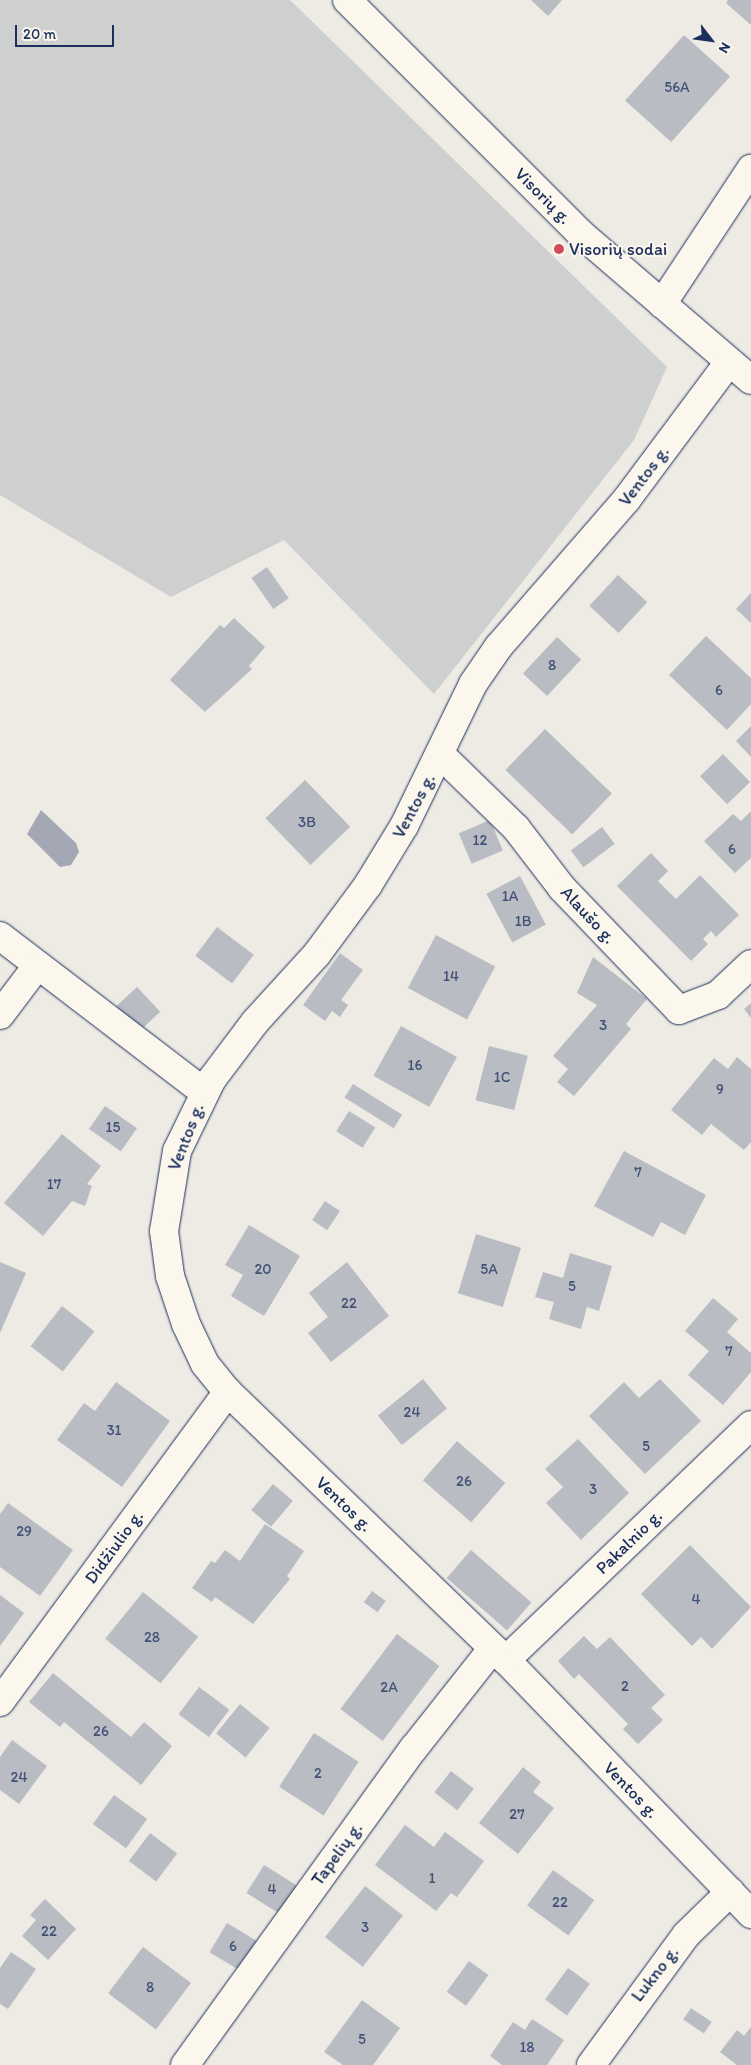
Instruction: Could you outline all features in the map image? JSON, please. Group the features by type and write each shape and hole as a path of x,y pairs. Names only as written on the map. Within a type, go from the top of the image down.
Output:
{"street":[{"name":"Visorių g.","path":"347,0 580,233 751,380"},
{"path":"662,304 751,169"},
{"name":"Ventos g.","path":"729,362 627,499 499,646 473,684 441,755 368,885 204,1092 177,1151 164,1231 170,1276 188,1329 205,1364 228,1392 500,1654 745,1906"},
{"name":"Alaušo g.","path":"441,755 516,828 562,888 679,1010 718,995 751,964"},
{"path":"0,936 204,1092"},
{"path":"0,1015 37,966"},
{"name":"Didžiulio g.","path":"0,1702 228,1392"},
{"name":"Pakalnio g.","path":"500,1654 751,1424"},
{"name":"Tapelių g.","path":"185,2065 414,1748 500,1654"},
{"name":"Lukno g.","path":"590,2065 686,1936 745,1906"}],"shaded area":[{"path":"0,0 290,0 667,367 634,440 434,694 284,540 171,597 0,495"},
{"path":"41,810 76,843 79,852 71,865 60,867 27,834"}],"building":[{"path":"531,0 562,0 548,16"},
{"path":"728,0 751,0 751,25 726,3"},
{"path":"684,35 730,76 671,142 625,100"},
{"path":"267,567 289,598 273,609 251,578"},
{"path":"618,575 647,602 619,633 589,606"},
{"path":"751,593 751,623 736,609"},
{"path":"234,618 265,647 249,666 252,669 205,712 170,680 220,625 224,628"},
{"path":"706,636 751,678 751,704 727,730 669,675"},
{"path":"557,637 581,660 547,696 523,674"},
{"path":"751,726 751,757 736,741"},
{"path":"545,729 612,794 572,835 505,770"},
{"path":"723,754 750,782 727,804 700,776"},
{"path":"305,780 350,827 311,865 265,818"},
{"path":"751,811 751,858 735,873 704,841 733,814 741,821"},
{"path":"490,820 503,850 472,864 459,833"},
{"path":"602,827 615,844 583,867 571,850"},
{"path":"651,853 668,871 658,881 676,899 700,875 739,915 716,937 711,931 703,939 708,944 691,961 617,886"},
{"path":"520,876 546,925 512,942 486,894"},
{"path":"217,927 254,955 232,983 195,956"},
{"path":"436,935 495,966 467,1019 408,988"},
{"path":"340,953 363,970 341,1000 348,1005 340,1017 332,1011 325,1021 303,1005"},
{"path":"593,957 647,999 626,1024 631,1029 574,1096 557,1082 568,1069 553,1056 597,1005 577,993"},
{"path":"137,987 160,1012 140,1031 117,1006"},
{"path":"751,1003 751,1018 744,1009"},
{"path":"401,1026 457,1057 429,1107 373,1076"},
{"path":"489,1046 528,1056 514,1110 475,1100"},
{"path":"737,1057 751,1069 751,1142 744,1150 711,1124 702,1135 671,1110 714,1058 728,1069"},
{"path":"353,1084 402,1115 394,1128 345,1098"},
{"path":"105,1106 137,1128 121,1151 89,1129"},
{"path":"349,1111 375,1127 363,1148 336,1131"},
{"path":"62,1134 101,1166 87,1184 92,1186 85,1206 72,1201 43,1236 4,1203"},
{"path":"624,1151 706,1195 685,1235 661,1222 653,1237 594,1206"},
{"path":"325,1201 340,1211 327,1230 312,1220"},
{"path":"249,1225 300,1256 264,1316 231,1296 243,1275 225,1265"},
{"path":"476,1234 521,1248 503,1307 458,1293"},
{"path":"570,1253 612,1266 599,1311 587,1307 581,1329 549,1319 554,1302 535,1297 543,1272 563,1278"},
{"path":"0,1262 26,1273 0,1333"},
{"path":"347,1262 389,1316 331,1362 308,1333 328,1317 309,1293"},
{"path":"713,1298 738,1319 727,1332 751,1353 751,1372 723,1405 688,1375 709,1351 685,1331"},
{"path":"62,1306 94,1331 63,1371 31,1346"},
{"path":"423,1379 447,1409 402,1445 378,1416"},
{"path":"660,1379 701,1421 645,1474 589,1416 624,1382 639,1398"},
{"path":"116,1382 170,1421 122,1487 57,1440 84,1403 95,1411"},
{"path":"578,1439 629,1493 581,1540 546,1503 563,1487 545,1469"},
{"path":"457,1441 505,1483 471,1522 423,1480"},
{"path":"273,1484 293,1501 271,1527 251,1510"},
{"path":"8,1503 73,1550 40,1596 0,1567 0,1514"},
{"path":"265,1524 304,1551 287,1576 290,1579 253,1624 215,1597 212,1602 192,1588 211,1561 215,1563 225,1550 240,1561"},
{"path":"690,1545 751,1607 712,1649 701,1637 692,1646 641,1594"},
{"path":"471,1550 531,1602 507,1630 447,1578"},
{"path":"372,1591 386,1601 378,1612 364,1602"},
{"path":"143,1592 198,1637 160,1683 105,1639"},
{"path":"0,1595 24,1613 0,1646"},
{"path":"397,1634 439,1666 383,1741 340,1709"},
{"path":"584,1636 597,1649 610,1637 665,1695 651,1708 663,1720 638,1744 623,1729 628,1724 579,1674 574,1679 558,1661"},
{"path":"53,1673 131,1737 144,1722 172,1746 141,1785 64,1722 60,1727 29,1702"},
{"path":"199,1687 229,1710 209,1737 179,1714"},
{"path":"240,1704 270,1728 246,1757 216,1734"},
{"path":"314,1733 358,1762 324,1816 279,1787"},
{"path":"12,1740 47,1766 19,1804 0,1790 0,1757"},
{"path":"523,1767 541,1782 533,1792 554,1808 518,1854 479,1823"},
{"path":"451,1771 474,1789 457,1810 434,1792"},
{"path":"114,1795 147,1819 126,1848 93,1824"},
{"path":"405,1825 434,1847 445,1832 484,1861 457,1897 451,1893 436,1911 375,1865"},
{"path":"150,1833 177,1853 156,1881 129,1861"},
{"path":"264,1865 298,1886 280,1914 247,1893"},
{"path":"553,1870 594,1900 568,1936 527,1906"},
{"path":"365,1886 403,1916 363,1967 325,1937"},
{"path":"45,1899 76,1929 48,1960 22,1936 36,1920 30,1915"},
{"path":"227,1923 257,1941 239,1970 209,1952"},
{"path":"143,1947 191,1983 156,2029 108,1993"},
{"path":"11,1952 36,1969 8,2009 0,2004 0,1968"},
{"path":"469,1961 488,1975 466,2006 447,1992"},
{"path":"568,1968 590,1984 567,2015 545,2000"},
{"path":"362,2000 400,2028 373,2065 343,2065 324,2052"},
{"path":"691,2008 712,2022 704,2034 683,2020"},
{"path":"532,2019 564,2040 547,2065 502,2065 490,2056 513,2022 525,2030"},
{"path":"751,2027 751,2065 737,2065 720,2052 737,2030 744,2036"}],"place":[{"name":"Visorių sodai","path":"559,249"}]}
